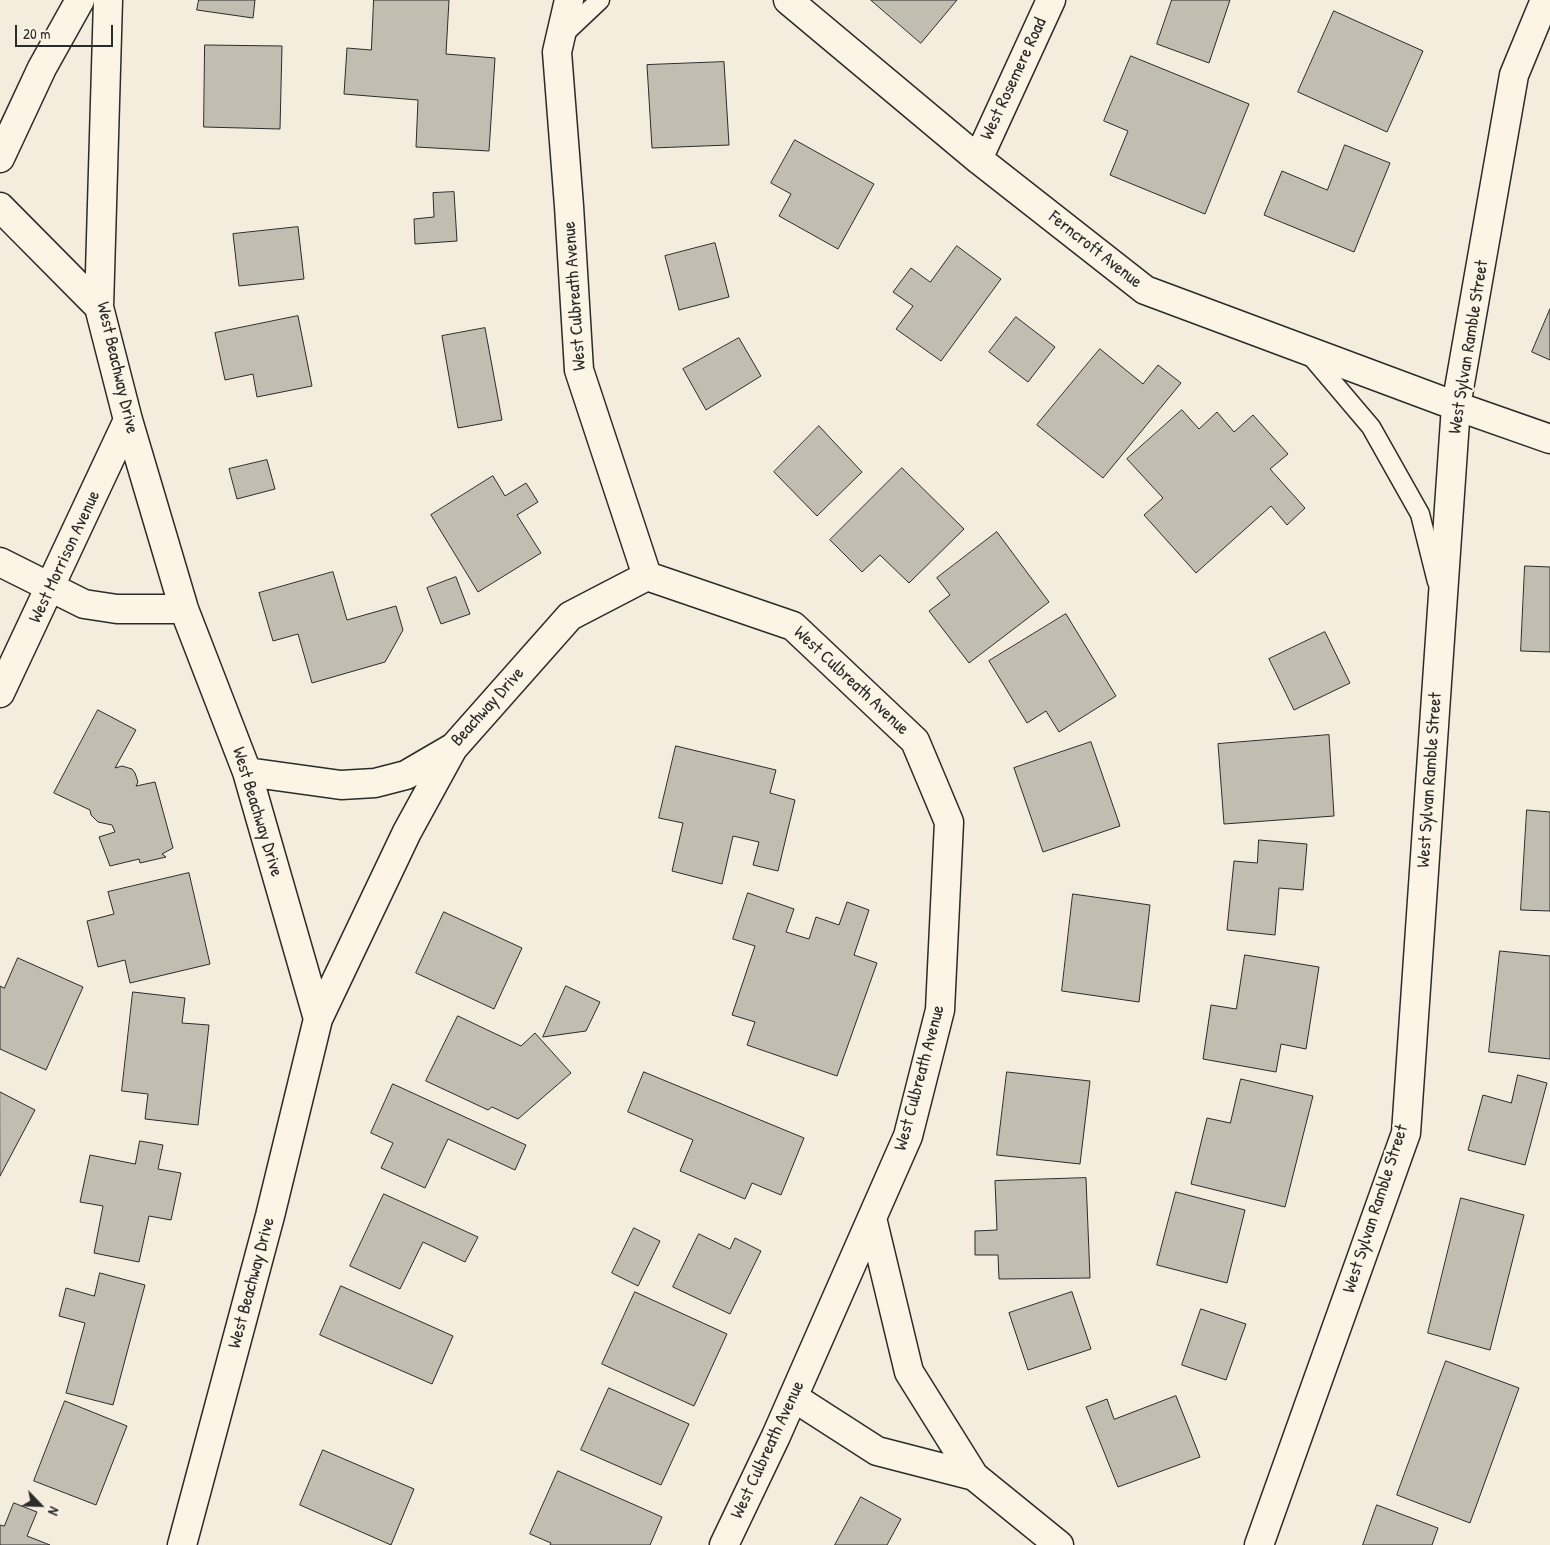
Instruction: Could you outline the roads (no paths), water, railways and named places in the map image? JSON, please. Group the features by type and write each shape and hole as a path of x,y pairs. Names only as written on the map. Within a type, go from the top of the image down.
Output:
{"street":[{"path":"0,158 42,68 80,0"},
{"name":"West Beachway Drive","path":"108,0 100,307 128,420 184,608 248,772 318,1019"},
{"name":"West Culbreath Avenue","path":"570,0 557,52 579,370 647,576 793,626 915,741 949,822 940,1010 908,1136 793,1397 724,1545"},
{"name":"Ferncroft Avenue","path":"788,0 978,159 1145,290 1456,406 1550,438"},
{"name":"West Rosemere Road","path":"978,159 1051,0"},
{"name":"West Sylvan Ramble Street","path":"1259,1545 1406,1133 1456,406 1514,74 1545,0"},
{"path":"0,207 100,307"},
{"name":"West Morrison Avenue","path":"0,693 128,420"},
{"path":"0,562 84,604 116,609 184,608"},
{"name":"Beachway Drive","path":"248,772 340,785 375,783 406,775 454,747 570,616 647,576"},
{"name":"West Beachway Drive","path":"182,1545 270,1216 318,1019 407,832 454,747"},
{"path":"872,1218 909,1372 974,1476 1059,1545"},
{"path":"793,1397 877,1451 974,1476"}],"lane":[{"path":"560,40 566,30 600,0"},
{"path":"1305,350 1371,426 1420,514 1443,605"}]}
